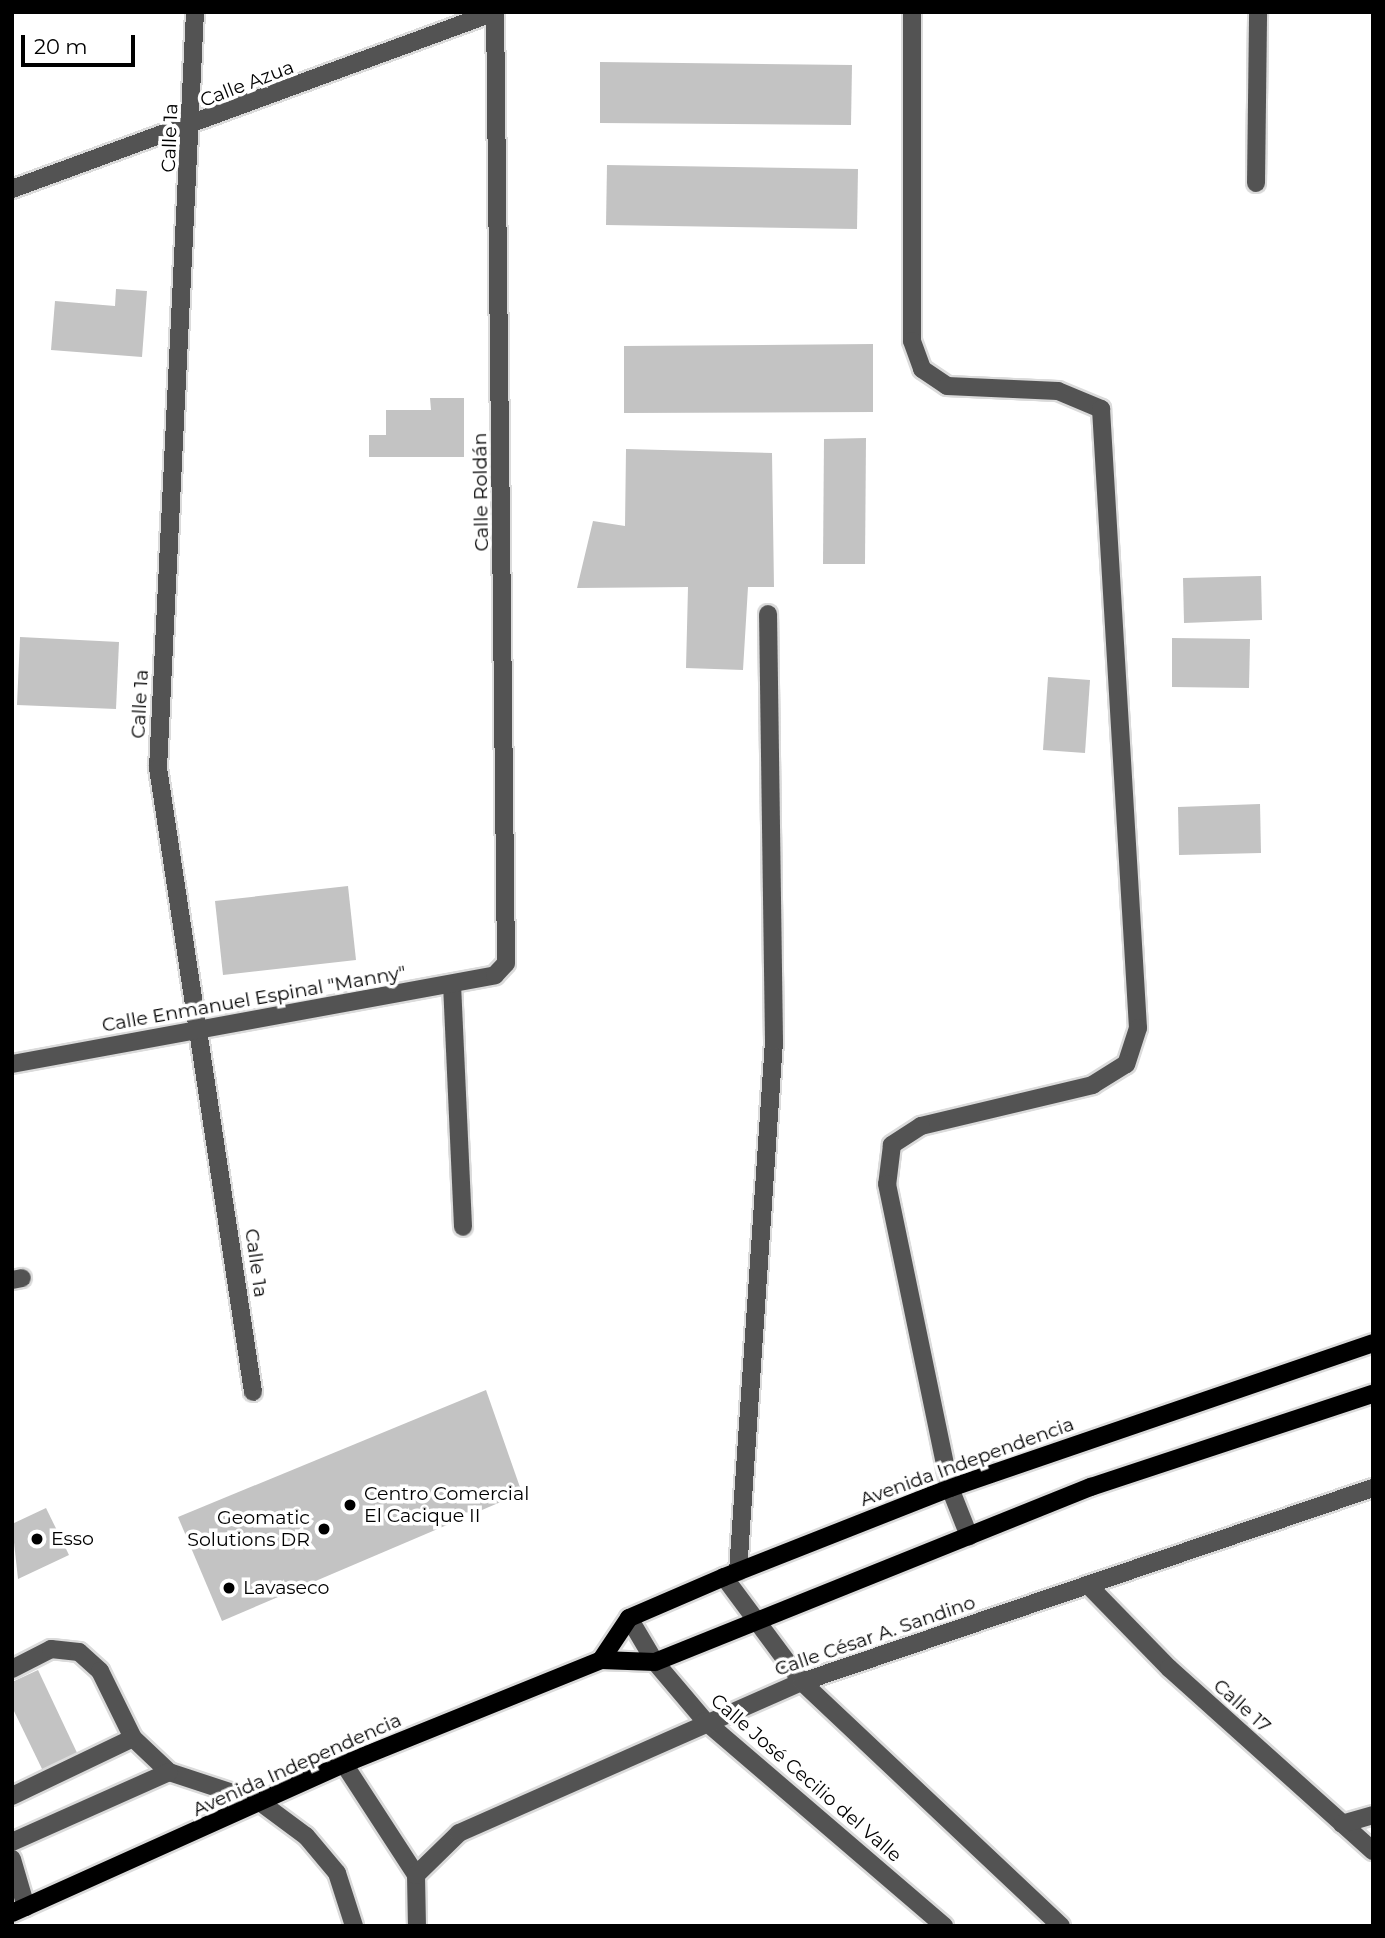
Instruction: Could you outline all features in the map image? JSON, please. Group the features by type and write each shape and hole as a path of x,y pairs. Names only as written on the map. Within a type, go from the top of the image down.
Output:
{"main road":[{"name":"Avenida Independencia","path":"629,1618 950,1488 1373,1343"},
{"name":"Avenida Independencia","path":"19,1910 344,1764 601,1660 655,1662 1091,1487 1373,1394"},
{"path":"601,1660 629,1618"}],"street":[{"name":"Calle 1a","path":"195,12 192,127 158,768 201,1032 253,1392"},
{"name":"Calle Azua","path":"12,189 192,127 495,12"},
{"name":"Calle Roldán","path":"495,12 502,970"},
{"path":"912,12 912,341 922,369 933,379 970,390 1078,395 1101,409 1138,1028 1126,1064 1103,1080 921,1126 892,1145 887,1184 950,1488 969,1536"},
{"path":"1256,183 1258,12"},
{"path":"768,614 774,1041 731,1575 753,1624 802,1682 1061,1926"},
{"name":"Calle Enmanuel Espinal \"Manny\"","path":"12,1064 201,1032 452,984 502,970"},
{"path":"452,984 463,1227"},
{"name":"Calle César A. Sandino","path":"416,1875 459,1833 705,1721 802,1682 1373,1488"},
{"name":"Calle 17","path":"1088,1585 1342,1825 1373,1851"},
{"name":"Calle José Cecilio del Valle","path":"629,1618 655,1662 705,1721 944,1926"},
{"path":"12,1669 51,1649 79,1652 100,1671 133,1738 169,1772 260,1802 306,1836 337,1872 354,1926"},
{"path":"12,1796 133,1738"},
{"path":"344,1764 416,1875 417,1926"},
{"path":"12,1842 169,1772"},
{"path":"1342,1825 1373,1815"},
{"path":"12,1859 19,1910"}],"building":[{"path":"600,62 852,65 851,125 600,123"},
{"path":"607,165 858,169 857,229 606,225"},
{"path":"116,289 147,291 142,357 51,350 55,301 115,306"},
{"path":"873,344 873,412 624,413 624,346"},
{"path":"430,398 464,398 464,457 369,457 369,435 386,435 386,410 431,410"},
{"path":"866,438 865,564 823,564 824,439"},
{"path":"626,449 772,453 774,587 748,587 743,670 686,668 688,587 577,588 593,521 625,526"},
{"path":"1261,576 1262,620 1184,623 1183,578"},
{"path":"20,637 119,642 116,709 17,705"},
{"path":"1172,638 1250,639 1249,688 1172,687"},
{"path":"1048,677 1090,680 1085,753 1043,750"},
{"path":"1260,804 1261,853 1179,855 1178,807"},
{"path":"348,886 356,960 223,975 215,901"},
{"name":"Centro Comercial El Cacique II","path":"486,1390 522,1493 222,1621 178,1517"},
{"name":"Esso","path":"46,1508 69,1555 18,1579 12,1524"},
{"path":"38,1670 79,1757 44,1773 12,1707 12,1682"}],"place":[{"name":"Centro Comercial El Cacique II","path":"350,1505"},
{"name":"Geomatic Solutions DR","path":"324,1529"},
{"name":"Esso","path":"37,1539"},
{"name":"Lavaseco","path":"229,1588"}]}
